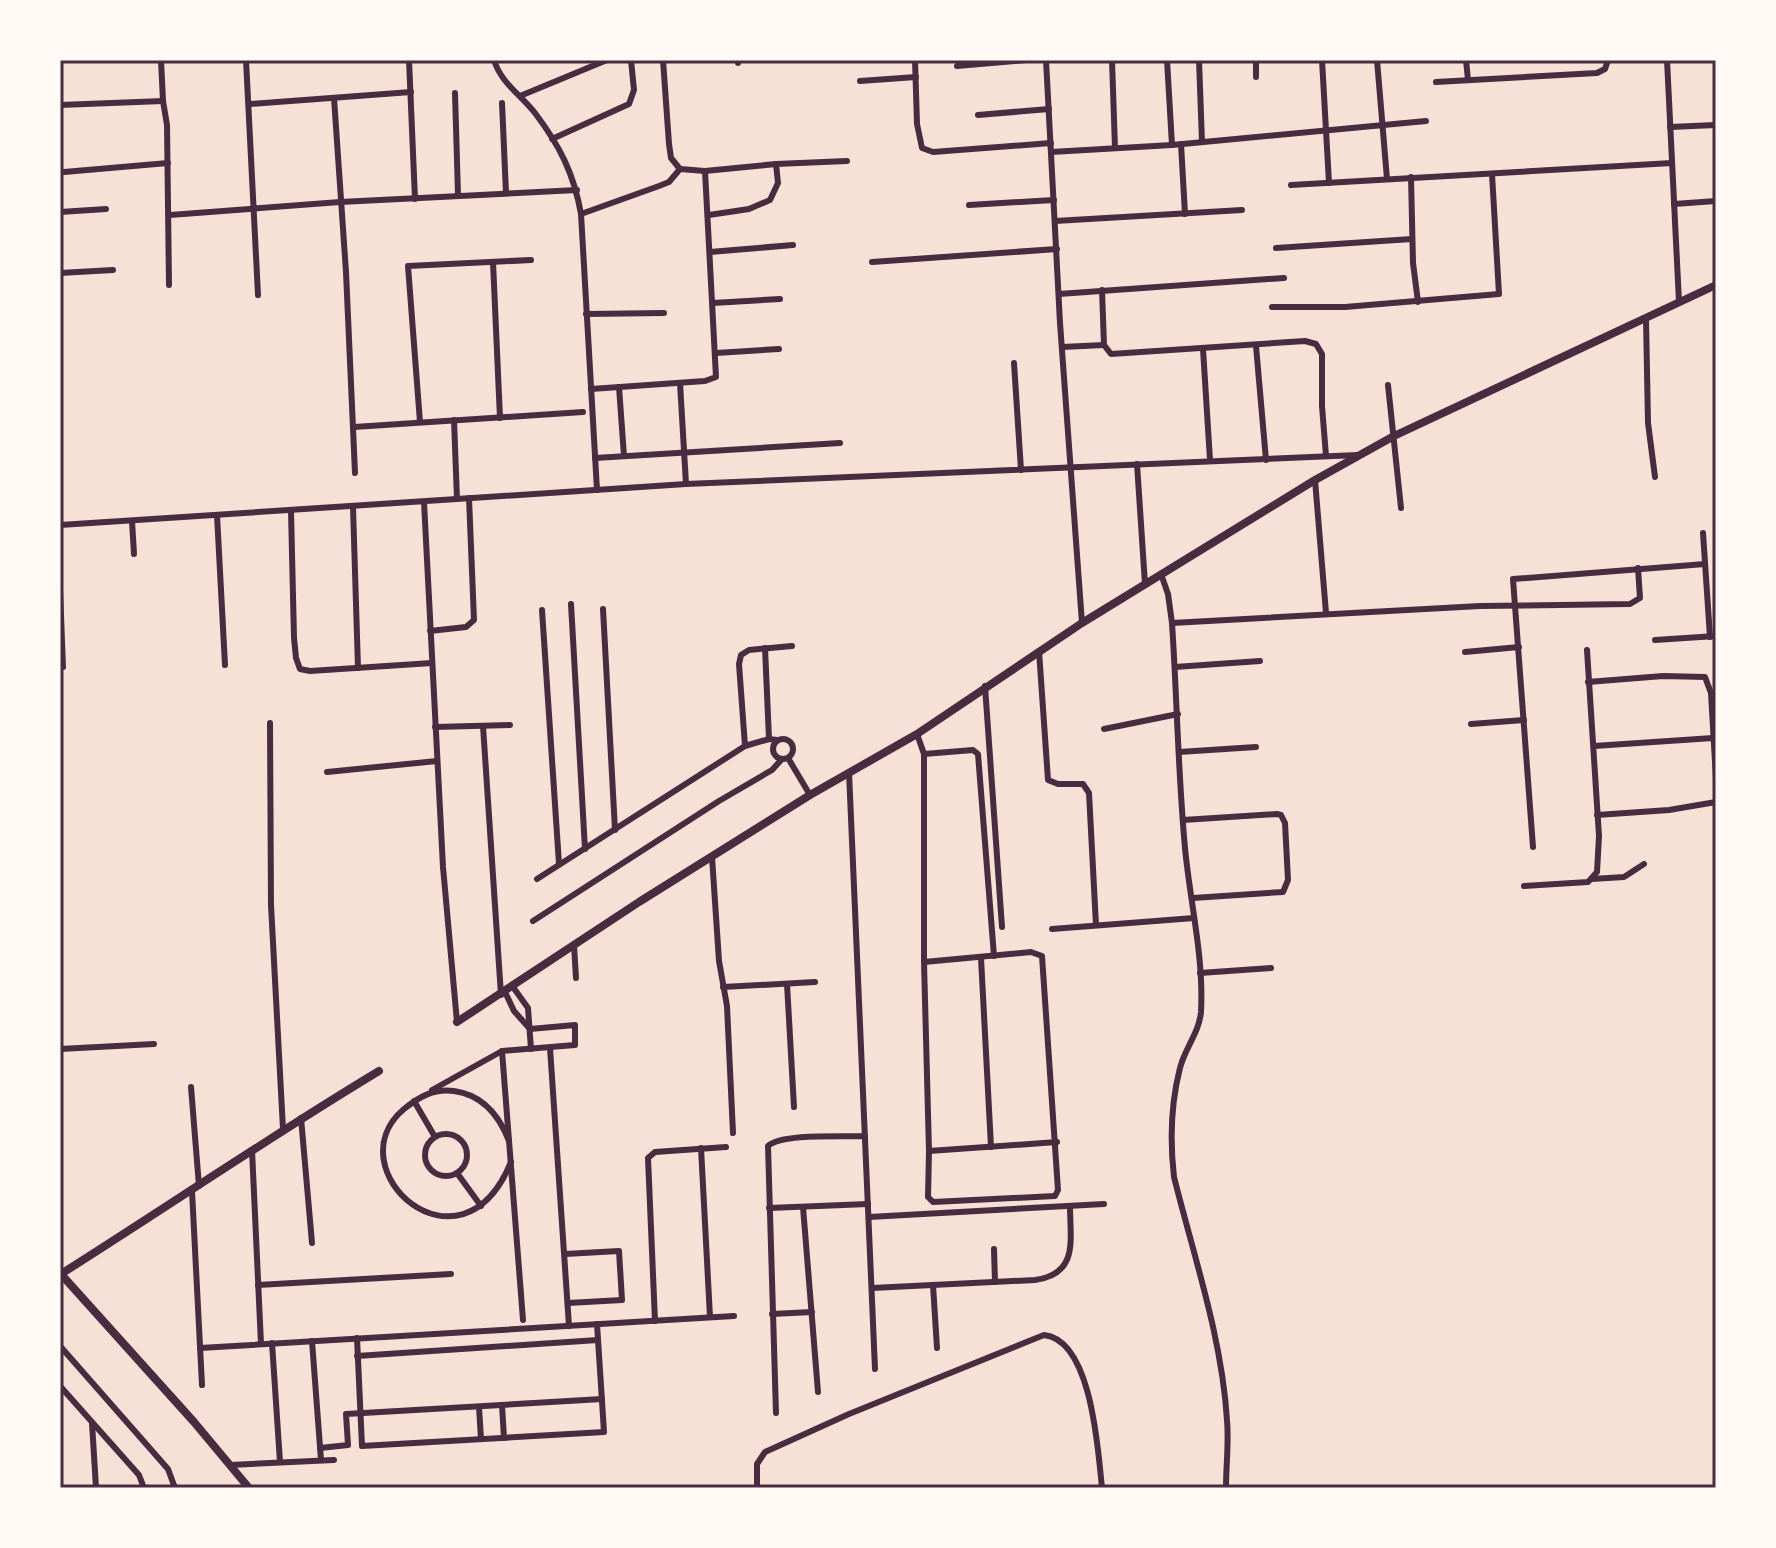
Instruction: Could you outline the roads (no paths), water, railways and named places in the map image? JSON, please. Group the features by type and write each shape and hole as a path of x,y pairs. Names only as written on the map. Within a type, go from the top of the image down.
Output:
{"street":[{"path":"161,60 167,125 169,285"},
{"path":"246,60 258,295"},
{"path":"409,60 415,199"},
{"path":"494,60 498,74 520,96 566,159 577,190 597,490"},
{"path":"520,96 607,60"},
{"path":"552,139 629,104 634,90 631,60"},
{"path":"663,60 671,158 680,169 705,171 847,161"},
{"path":"915,60 919,140 927,152 1172,145 1426,121"},
{"path":"957,66 1026,60"},
{"path":"1046,60 1082,623"},
{"path":"1112,60 1115,148"},
{"path":"1167,60 1172,145"},
{"path":"1199,60 1202,142"},
{"path":"1256,60 1256,77"},
{"path":"1322,60 1329,183"},
{"path":"1377,60 1387,179"},
{"path":"1466,60 1468,80"},
{"path":"1436,82 1597,73 1605,69 1608,60"},
{"path":"1667,60 1679,302"},
{"path":"860,81 916,77"},
{"path":"250,104 411,92"},
{"path":"455,93 458,195"},
{"path":"334,98 355,473"},
{"path":"60,105 163,101"},
{"path":"502,103 506,193"},
{"path":"978,115 1049,109"},
{"path":"1670,127 1716,125"},
{"path":"1181,144 1185,214"},
{"path":"64,172 168,163"},
{"path":"1291,185 1672,163"},
{"path":"709,215 749,209 770,200 778,183 776,164"},
{"path":"581,214 669,182 680,169"},
{"path":"591,389 680,383 716,377 705,171"},
{"path":"1272,307 1315,308 1499,294 1492,174"},
{"path":"1411,177 1412,239 1418,302"},
{"path":"170,215 340,202 577,190"},
{"path":"969,205 1054,200"},
{"path":"1674,204 1716,201"},
{"path":"60,212 106,209"},
{"path":"1055,221 1242,210"},
{"path":"1276,248 1412,239"},
{"path":"710,252 793,245"},
{"path":"872,262 1057,249"},
{"path":"420,422 408,266 531,260"},
{"path":"493,262 500,418"},
{"path":"60,273 113,270"},
{"path":"1059,294 1284,278"},
{"path":"424,502 437,761 457,1022 810,795 917,734 1082,623 1315,480 1394,436 1716,285"},
{"path":"1102,290 1104,345 1111,354 1305,341 1320,347 1326,456"},
{"path":"713,303 780,299"},
{"path":"586,314 664,313"},
{"path":"1646,319 1648,423 1655,477"},
{"path":"1062,347 1104,345"},
{"path":"1256,346 1266,460"},
{"path":"716,353 779,349"},
{"path":"1203,349 1210,460"},
{"path":"1014,363 1021,470"},
{"path":"680,383 686,484"},
{"path":"1388,385 1401,508"},
{"path":"619,387 624,456"},
{"path":"354,427 583,412"},
{"path":"454,420 457,499"},
{"path":"595,458 840,443"},
{"path":"60,525 686,484 1359,455"},
{"path":"1137,464 1145,584"},
{"path":"1315,480 1326,613"},
{"path":"430,631 466,627 474,620 469,498"},
{"path":"353,507 358,668"},
{"path":"291,511 291,570 298,665 304,671 310,671 432,663"},
{"path":"217,515 225,665"},
{"path":"132,521 134,554"},
{"path":"1655,640 1713,636 1703,533"},
{"path":"1533,847 1513,579 1705,564"},
{"path":"1172,623 1326,613 1636,602 1640,594 1638,568"},
{"path":"1161,574 1168,594 1172,623 1183,820 1200,973 1199,1026 1180,1068 1171,1147 1174,1177 1223,1382 1228,1435 1226,1488"},
{"path":"60,589 63,667"},
{"path":"571,604 585,849"},
{"path":"603,609 615,830"},
{"path":"542,610 559,864"},
{"path":"745,746 740,660 744,652 792,646"},
{"path":"1465,652 1519,647"},
{"path":"765,648 769,739"},
{"path":"1524,886 1588,882 1597,872 1594,746 1587,650"},
{"path":"1039,651 1048,780 1058,784 1078,783 1087,787 1089,793 1096,925"},
{"path":"1175,667 1260,661"},
{"path":"1588,682 1663,676 1705,677 1711,693 1716,779"},
{"path":"985,686 1002,927"},
{"path":"1104,729 1178,714"},
{"path":"1471,724 1524,720"},
{"path":"270,723 271,905 283,1129"},
{"path":"435,727 510,725"},
{"path":"483,726 506,991 514,1011 530,1029"},
{"path":"917,734 924,754 924,962 928,1197 933,1202 1055,1196 1059,1184 1045,963 1038,953 924,962"},
{"path":"1594,746 1713,738"},
{"path":"533,921 772,770 793,753 792,743 787,739 769,739 745,746 537,879"},
{"path":"777,740 773,749 776,756 785,758 810,795"},
{"path":"1179,752 1256,747"},
{"path":"924,754 973,750 978,754 994,956"},
{"path":"327,772 437,761"},
{"path":"849,772 875,1369"},
{"path":"1597,815 1669,810 1716,802"},
{"path":"1183,820 1277,814 1281,815 1286,829 1288,880 1283,892 1193,898"},
{"path":"712,857 727,1016 733,1133"},
{"path":"1592,879 1624,877 1644,864"},
{"path":"1052,929 1194,918"},
{"path":"574,945 576,978"},
{"path":"981,958 991,1147"},
{"path":"1200,973 1271,968"},
{"path":"723,987 815,982"},
{"path":"787,984 794,1107"},
{"path":"506,991 526,1003 531,1049"},
{"path":"511,1162 494,1194 481,1206 465,1214 429,1214 399,1194 389,1179 384,1162 384,1143 390,1126 400,1112 414,1101 502,1051 575,1045 575,1025 530,1029"},
{"path":"60,1049 154,1044"},
{"path":"550,1048 569,1326"},
{"path":"502,1051 523,1320"},
{"path":"249,1488 60,1274 196,1189 283,1129 379,1071"},
{"path":"191,1087 202,1385"},
{"path":"429,1092 464,1092 480,1099 498,1117 509,1141"},
{"path":"414,1101 435,1137"},
{"path":"301,1118 312,1243"},
{"path":"452,1135 463,1143 466,1162 457,1173 443,1176 430,1170 426,1164 425,1150 435,1137 452,1135"},
{"path":"776,1413 767,1151 770,1143 788,1139 865,1136"},
{"path":"929,1151 1057,1142"},
{"path":"655,1321 648,1158 655,1152 726,1147"},
{"path":"701,1148 710,1317"},
{"path":"252,1150 261,1344"},
{"path":"457,1173 481,1206"},
{"path":"769,1208 868,1204"},
{"path":"869,1217 1104,1204"},
{"path":"872,1288 1045,1279 1059,1272 1069,1256 1070,1206"},
{"path":"803,1207 818,1392"},
{"path":"994,1249 995,1282"},
{"path":"565,1254 619,1251 622,1300 568,1303"},
{"path":"258,1285 451,1274"},
{"path":"933,1285 937,1348"},
{"path":"772,1314 812,1312"},
{"path":"200,1348 734,1316"},
{"path":"357,1338 362,1446 504,1438 604,1432 597,1324"},
{"path":"757,1488 757,1464 765,1452 1044,1335 1055,1336 1068,1349 1091,1400 1102,1488"},
{"path":"357,1356 598,1340"},
{"path":"312,1341 321,1460"},
{"path":"272,1343 280,1462"},
{"path":"60,1346 168,1469 175,1488"},
{"path":"60,1386 139,1475 144,1488"},
{"path":"320,1448 348,1445 346,1414 602,1399"},
{"path":"502,1405 504,1438"},
{"path":"479,1407 481,1439"},
{"path":"92,1423 96,1488"},
{"path":"230,1465 334,1460"}]}
